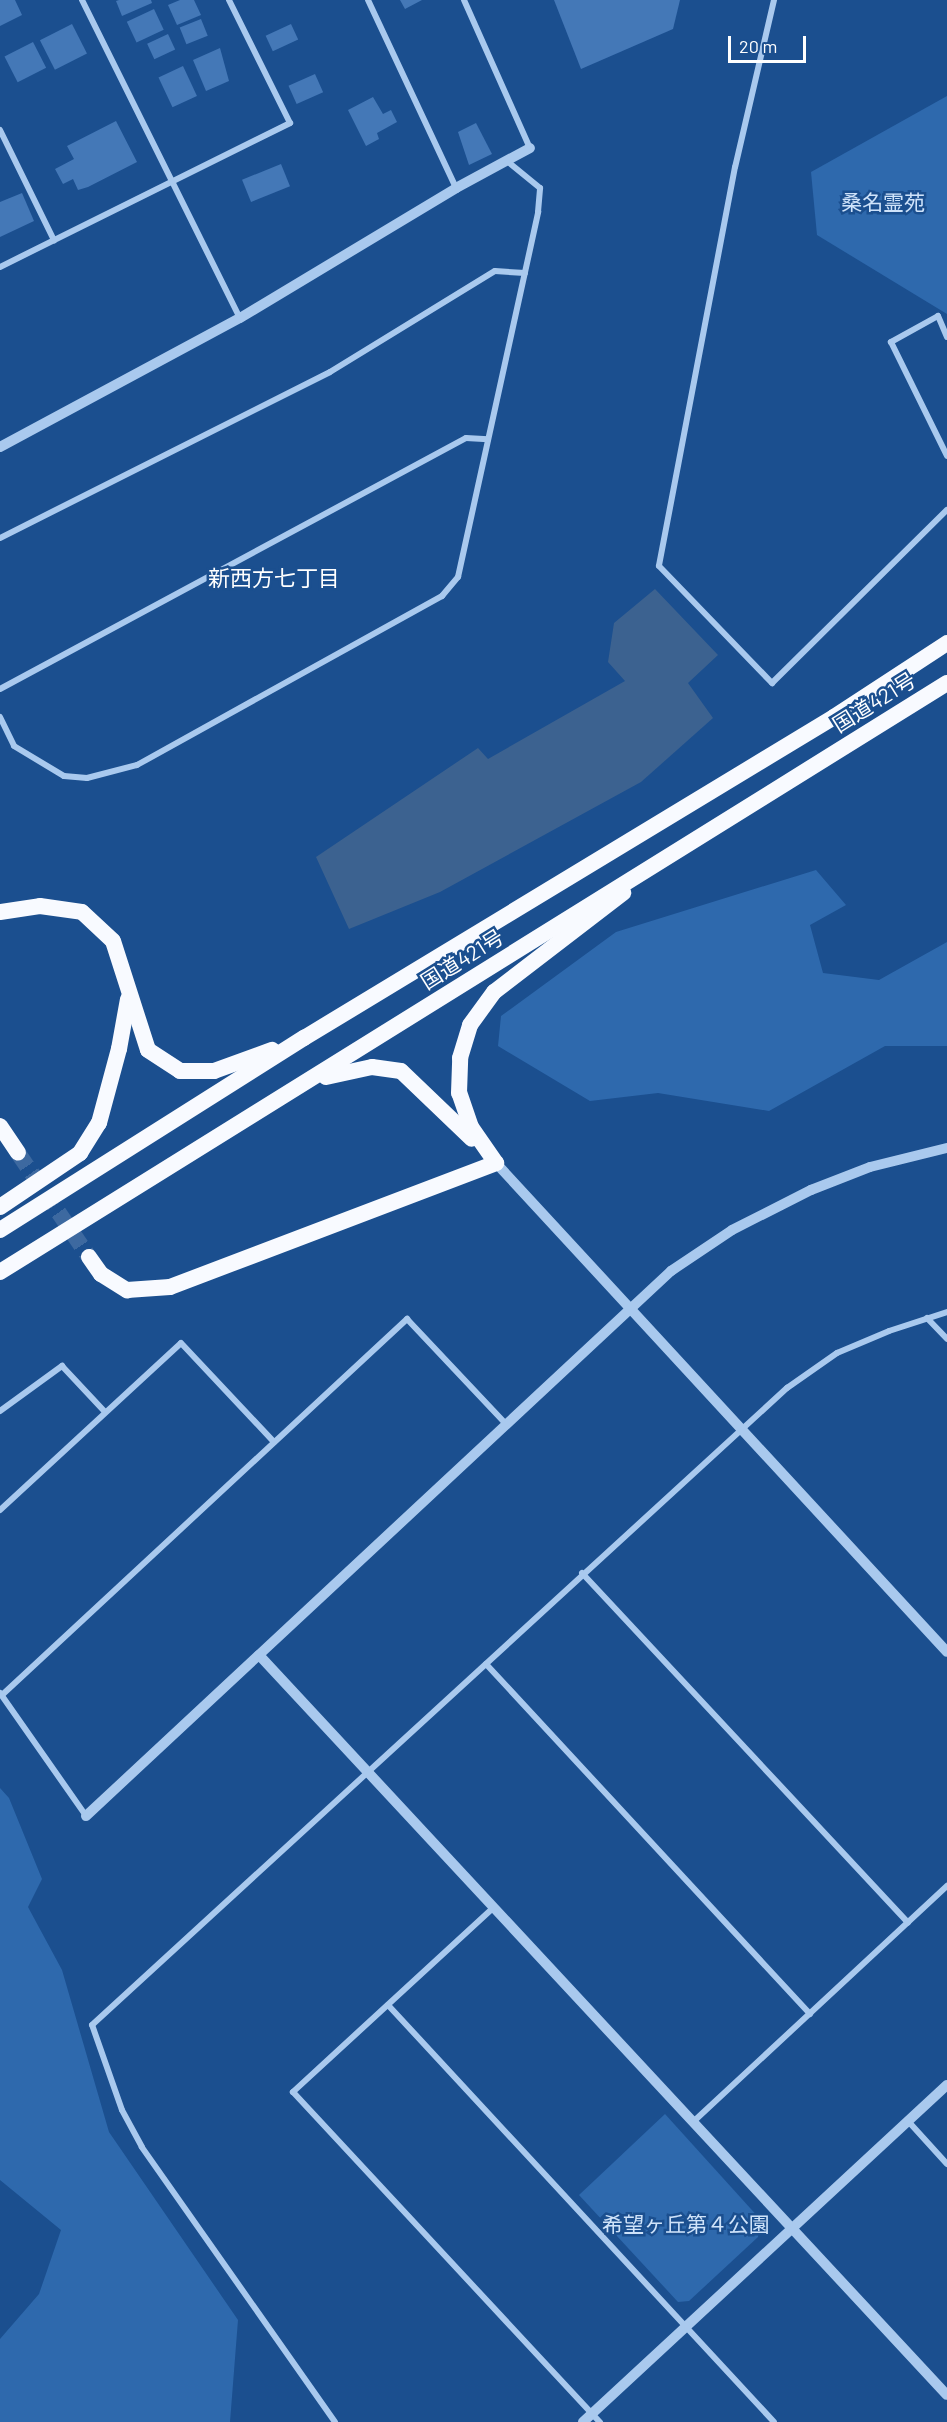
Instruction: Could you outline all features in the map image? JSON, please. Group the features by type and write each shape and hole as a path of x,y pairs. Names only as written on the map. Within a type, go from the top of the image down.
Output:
{"highway":[{"name":"国道421号","path":"0,1230 304,1038 814,730 947,643"},
{"name":"国道421号","path":"0,1272 309,1082 662,859 947,683"},
{"path":"496,1163 471,1127 459,1093 460,1058 470,1025 494,992 595,918 662,859"},
{"path":"0,912 40,906 82,912 113,941 130,988 139,1030 148,1050 180,1071 214,1071 304,1038"},
{"path":"0,1207 81,1153 99,1123 119,1049 130,988"},
{"path":"309,1082 372,1066 401,1071 496,1163"},
{"path":"0,1126 18,1153"},
{"path":"89,1257 101,1274 127,1290 170,1287 496,1163"}],"street":[{"path":"82,0 240,318"},
{"path":"0,267 290,123 229,0"},
{"path":"368,0 456,188"},
{"path":"0,447 240,318 456,188 530,148 464,0"},
{"path":"774,0 735,167 659,566 772,683 947,510"},
{"path":"0,130 54,240"},
{"path":"0,717 14,746 64,776 87,778 137,765 442,596 458,577 525,273 540,188 506,161"},
{"path":"0,538 330,372 495,271 525,273"},
{"path":"947,337 938,316 891,342 947,456"},
{"path":"0,688 466,438 488,440"},
{"path":"507,1425 407,1319 1,1694 86,1816 507,1425 630,1308 698,1251 767,1211 870,1167 947,1148"},
{"path":"496,1163 947,1652"},
{"path":"335,2422 142,2147 122,2110 92,2025 740,1428 787,1388 837,1353 947,1312"},
{"path":"927,1318 947,1339"},
{"path":"0,1510 181,1342 274,1442"},
{"path":"0,1411 62,1366 105,1412"},
{"path":"582,1573 908,1923"},
{"path":"259,1655 947,2395"},
{"path":"486,1664 810,2014"},
{"path":"693,2122 947,1886"},
{"path":"493,1908 293,2092 596,2418"},
{"path":"388,2005 774,2422"},
{"path":"583,2422 596,2418 687,2326 947,2085"},
{"path":"908,2121 947,2164"}],"green space":[{"name":"桑名霊苑","path":"947,96 947,314 817,235 811,172"},
{"path":"816,870 846,905 810,925 823,973 879,980 947,942 947,1046 885,1046 769,1111 658,1093 590,1101 498,1046 501,1016 616,932"},
{"path":"0,1788 9,1798 42,1879 28,1907 62,1970 109,2132 238,2320 230,2422 0,2422 0,2339 39,2294 61,2230 0,2180"},
{"name":"希望ヶ丘第４公園","path":"665,2114 760,2219 758,2237 689,2301 678,2302 579,2195"}],"shaded area":[{"path":"655,589 718,655 688,683 713,718 641,782 440,892 349,929 316,857 478,748 488,759 625,681 608,662 614,623"}],"building":[{"path":"0,0 15,0 22,15 0,26"},
{"path":"151,0 152,3 122,16 116,1"},
{"path":"180,0 194,0 201,15 177,25 168,5"},
{"path":"400,0 422,0 405,9"},
{"path":"554,0 680,0 673,29 581,69"},
{"path":"154,9 164,30 137,43 127,22"},
{"path":"201,19 208,36 186,44 180,28"},
{"path":"72,24 87,53 55,70 40,40"},
{"path":"291,24 298,39 273,51 266,36"},
{"path":"168,34 175,49 154,59 147,44"},
{"path":"33,42 46,68 18,82 4,57"},
{"path":"220,48 229,81 206,91 193,60"},
{"path":"183,66 197,96 172,107 159,77"},
{"path":"315,74 323,92 297,104 289,86"},
{"path":"373,97 383,114 391,110 397,122 377,133 379,139 366,146 348,110"},
{"path":"116,121 137,162 78,190 73,179 63,184 55,169 74,159 67,146"},
{"path":"476,123 492,154 469,165 458,132"},
{"path":"281,164 290,186 251,202 242,180"},
{"path":"22,193 34,221 0,237 0,202"}],"tunnel":[{"path":"18,1153 89,1257"}],"district":[{"name":"新西方七丁目","path":"274,578"}]}
